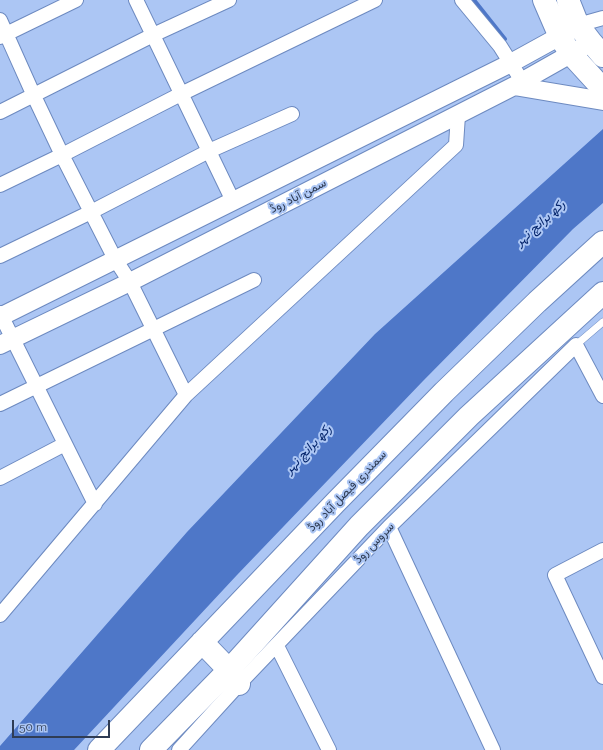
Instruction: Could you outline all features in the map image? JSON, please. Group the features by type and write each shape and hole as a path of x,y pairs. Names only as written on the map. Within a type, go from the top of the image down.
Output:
{"main road":[{"path":"544,0 565,46 603,89"},
{"path":"568,0 578,25 597,49"},
{"name":"سمندری فیصل آباد روڈ","path":"100,750 335,502 444,392 537,302 603,242"},
{"path":"152,750 234,677 360,526 470,416 603,293"},
{"path":"202,642 234,677"}],"street":[{"path":"3,35 76,0"},
{"path":"136,0 233,201"},
{"path":"0,112 153,35 229,0"},
{"path":"0,185 181,94 375,0"},
{"path":"462,0 500,46 511,63 518,83 603,101"},
{"path":"565,46 597,49 603,19 578,25"},
{"path":"0,20 3,35 62,155 115,259 130,282 186,395"},
{"name":"سمن آباد روڈ","path":"7,342 130,282 518,83 565,46 578,25"},
{"name":"سمن آباد روڈ","path":"1,315 511,63 565,46"},
{"path":"0,256 209,152 292,114"},
{"path":"0,614 95,504 186,395 456,145 458,115"},
{"path":"0,404 254,280"},
{"path":"1,315 7,342 36,386 95,504"},
{"path":"576,345 603,396"},
{"name":"سروس روڈ","path":"181,749 234,677 277,646 389,527 576,345"},
{"path":"0,478 65,444"},
{"path":"389,527 493,750"},
{"path":"603,550 555,575 603,677"},
{"path":"277,646 329,750"}],"lane":[{"path":"576,345 603,322"}],"water":[{"name":"رکھ برانچ نہر","path":"603,129 603,203 573,229 423,381 237,575 74,750 0,750 0,746 187,532 375,334"}],"waterway":[{"path":"474,0 505,39"}]}
